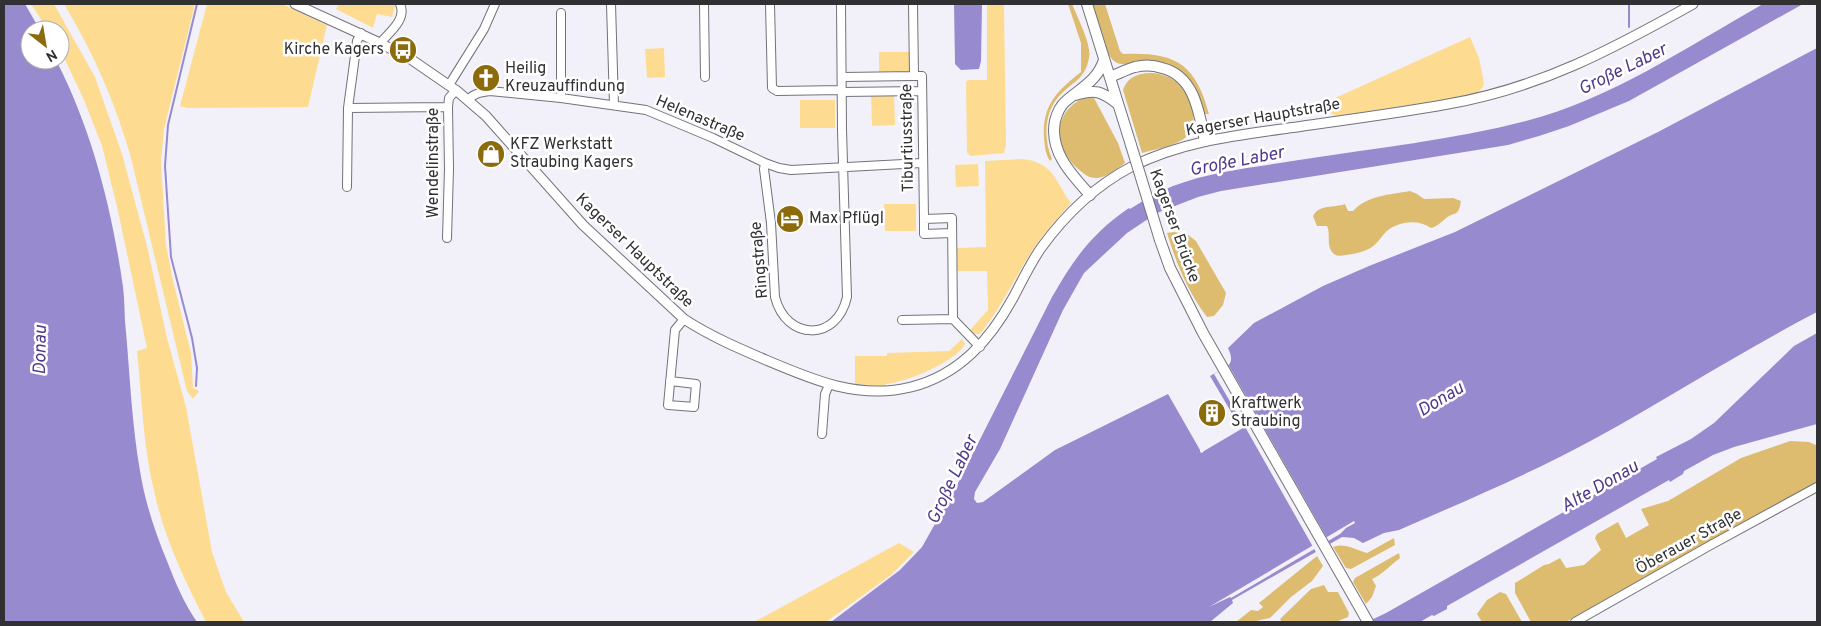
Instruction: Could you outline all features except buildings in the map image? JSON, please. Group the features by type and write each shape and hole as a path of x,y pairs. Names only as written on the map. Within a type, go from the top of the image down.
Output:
{"main road":[{"name":"Kagerser Brücke","path":"1087,4 1170,268 1184,298 1223,368 1368,622"},
{"path":"1090,195 1060,156 1053,137 1056,117 1060,108 1082,86 1096,78 1101,71 1104,60"},
{"path":"1110,77 1145,65 1167,69 1176,74 1183,79 1194,98 1205,141"},
{"path":"1075,95 1100,91 1118,104"}],"street":[{"name":"Kagerser Hauptstraße","path":"295,4 380,43 412,60 452,87 486,116 583,225 684,319 703,332 725,343 829,385 871,391 887,391 924,383 952,370 980,347 1002,316 1040,249 1065,219 1090,195 1114,177 1144,161 1180,147 1205,141 1449,104 1487,96 1539,80 1593,58 1693,4"},
{"path":"380,43 401,18 403,13 400,4"},
{"name":"Wendelinstraße","path":"447,238 449,169 448,98 495,4"},
{"path":"611,4 614,105"},
{"path":"704,4 705,77"},
{"path":"770,4 772,88 777,91 922,91"},
{"name":"Ringstraße","path":"765,163 764,169 771,223 775,297 778,308 791,323 799,328 808,331 818,330 834,323 846,306 848,297 841,4"},
{"name":"Tiburtiusstraße","path":"913,4 914,76 922,76 924,219"},
{"path":"561,98 562,13"},
{"path":"347,187 348,108 357,42 361,33"},
{"path":"842,77 914,76"},
{"name":"Helenastraße","path":"468,100 471,96 480,92 490,91 561,98 646,110 713,138 765,163 791,170 922,163"},
{"path":"348,108 448,107"},
{"path":"952,234 924,234 924,219 952,218 953,319 980,347"},
{"path":"670,381 696,384 694,407 668,405 670,381 675,330 684,319"},
{"path":"902,320 953,319"},
{"path":"822,434 825,394 829,385"},
{"name":"Öberauer Straße","path":"1575,622 1708,546 1817,487"}],"shaded area":[{"path":"31,4 54,4 63,20 41,20"},
{"path":"64,4 195,4 164,129 161,161 166,245 191,353 193,388 199,391 193,399 187,391 125,138 103,79 85,41"},
{"path":"207,4 282,4 327,25 308,107 188,108 180,106"},
{"path":"339,4 393,4 395,6 392,17 377,14 373,28 336,9"},
{"path":"987,4 1004,4 1006,145 1004,153 971,156 967,153 966,82 968,80 987,80"},
{"path":"1068,4 1072,4 1084,32 1089,58 1082,75 1061,94 1051,108 1046,134 1052,159 1050,161 1046,153 1044,138 1044,126 1048,108 1058,93 1081,72 1081,43"},
{"path":"1092,4 1105,4 1120,51 1123,54 1156,55 1169,58 1189,72 1197,82 1209,114 1205,114 1190,82 1174,67 1153,61 1123,64 1114,61 1110,57 1104,43"},
{"path":"70,32 95,77 122,154 148,250 167,338 186,407 212,552 226,592 244,622 206,622 183,576 159,512 151,477 143,423 137,351 147,348 102,146 70,70"},
{"path":"1470,37 1479,58 1484,83 1477,93 1336,116 1327,111 1324,103"},
{"path":"664,48 665,77 647,78 645,49"},
{"path":"879,52 911,52 911,71 907,73 879,73"},
{"path":"1153,73 1169,77 1178,83 1191,104 1194,120 1188,135 1182,140 1142,153 1123,90 1131,78"},
{"path":"894,93 895,125 872,126 871,94"},
{"path":"1083,98 1094,98 1118,143 1125,163 1109,174 1098,178 1089,177 1077,168 1063,150 1060,140 1061,121 1073,105"},
{"path":"800,100 835,100 835,128 800,128"},
{"path":"1021,159 1032,161 1047,168 1071,203 1036,245 988,324 980,334 974,334 969,331 988,310 987,271 956,271 956,248 986,247 985,161"},
{"path":"978,164 979,186 956,187 955,165"},
{"path":"1410,191 1424,199 1453,198 1461,201 1459,210 1431,228 1415,222 1398,225 1388,230 1369,249 1340,256 1335,255 1330,249 1327,226 1317,226 1313,216 1323,208 1345,204 1348,211 1353,211 1372,199"},
{"path":"884,204 916,204 916,231 885,231"},
{"path":"1167,233 1187,234 1196,241 1226,293 1223,305 1214,316 1207,317 1183,277"},
{"path":"962,339 965,344 960,351 952,358 930,370 886,384 886,386 855,384 855,356 887,356 887,353 949,351"},
{"path":"1790,441 1809,442 1816,445 1817,484 1785,499 1566,622 1531,622 1515,593 1515,583 1544,565 1560,558 1566,568 1584,565 1601,550 1595,538 1597,534 1618,522 1626,538 1649,525 1641,509 1668,501 1741,458"},
{"path":"1394,538 1395,545 1351,569 1346,568 1333,547 1341,545 1367,553"},
{"path":"899,543 914,552 891,575 826,622 754,622"},
{"path":"1399,553 1400,558 1372,579 1376,586 1372,597 1366,604 1353,582 1355,578"},
{"path":"1317,556 1323,566 1312,581 1291,597 1270,618 1251,622 1236,622 1251,610 1258,611 1263,607 1259,603"},
{"path":"1324,585 1328,592 1338,592 1349,613 1348,617 1336,622 1282,622 1280,619 1311,589"},
{"path":"1500,592 1506,594 1522,622 1482,622 1477,614 1487,600"}],"water":[{"name":"Donau","path":"4,4 25,4 34,20 20,20 20,70 61,70 80,114 99,170 113,228 123,287 133,419 142,483 155,528 173,577 197,622 4,622"},
{"path":"954,4 982,4 981,61 979,69 961,70 955,64"},
{"name":"Donau","path":"1763,4 1803,4 1629,101 1569,126 1508,145 1221,191 1198,197 1157,213 1127,233 1084,273 1063,310 1000,449 975,492 974,499 977,503 983,502 1055,450 1168,394 1202,453 1260,418 1254,413 1237,422 1210,376 1228,366 1231,359 1228,348 1254,323 1323,286 1455,232 1658,132 1817,48 1817,312 1761,342 1596,438 1523,475 1399,530 1384,533 1363,543 1354,538 1342,537 1232,600 1233,603 1210,622 831,622 900,570 922,547 958,483 1060,283 1084,248 1104,228 1129,208 1173,186 1219,173 1413,143 1498,128 1526,121 1557,111 1618,86","holes":["1354,521 1355,523 1340,534 1231,598 1209,607"]},
{"path":"1817,333 1817,424 1734,447 1713,455 1684,471 1683,474 1670,482 1669,480 1447,606 1447,609 1434,616 1432,615 1420,622 1367,622 1657,459 1656,457 1691,439 1714,423 1794,346"}],"pier":[{"path":"1229,366 1331,545 1317,554 1244,425 1256,417 1254,415 1242,422 1214,374"}],"waterway":[{"path":"196,386 197,368 192,338 171,257 165,166 168,125 197,4"},
{"path":"1629,4 1629,27"}],"place":[{"name":"Kirche Kagers","path":"403,50"},
{"name":"Heilig Kreuzauffindung","path":"486,78"},
{"name":"KFZ Werkstatt Straubing Kagers","path":"491,154"},
{"name":"Max Pflügl","path":"790,219"},
{"name":"Kraftwerk Straubing","path":"1212,413"}],"water label":[{"name":"Große Laber","path":"1623,70"},
{"name":"Große Laber","path":"1237,162"},
{"name":"Große Laber","path":"953,480"},
{"name":"Alte Donau","path":"1600,487"}]}
